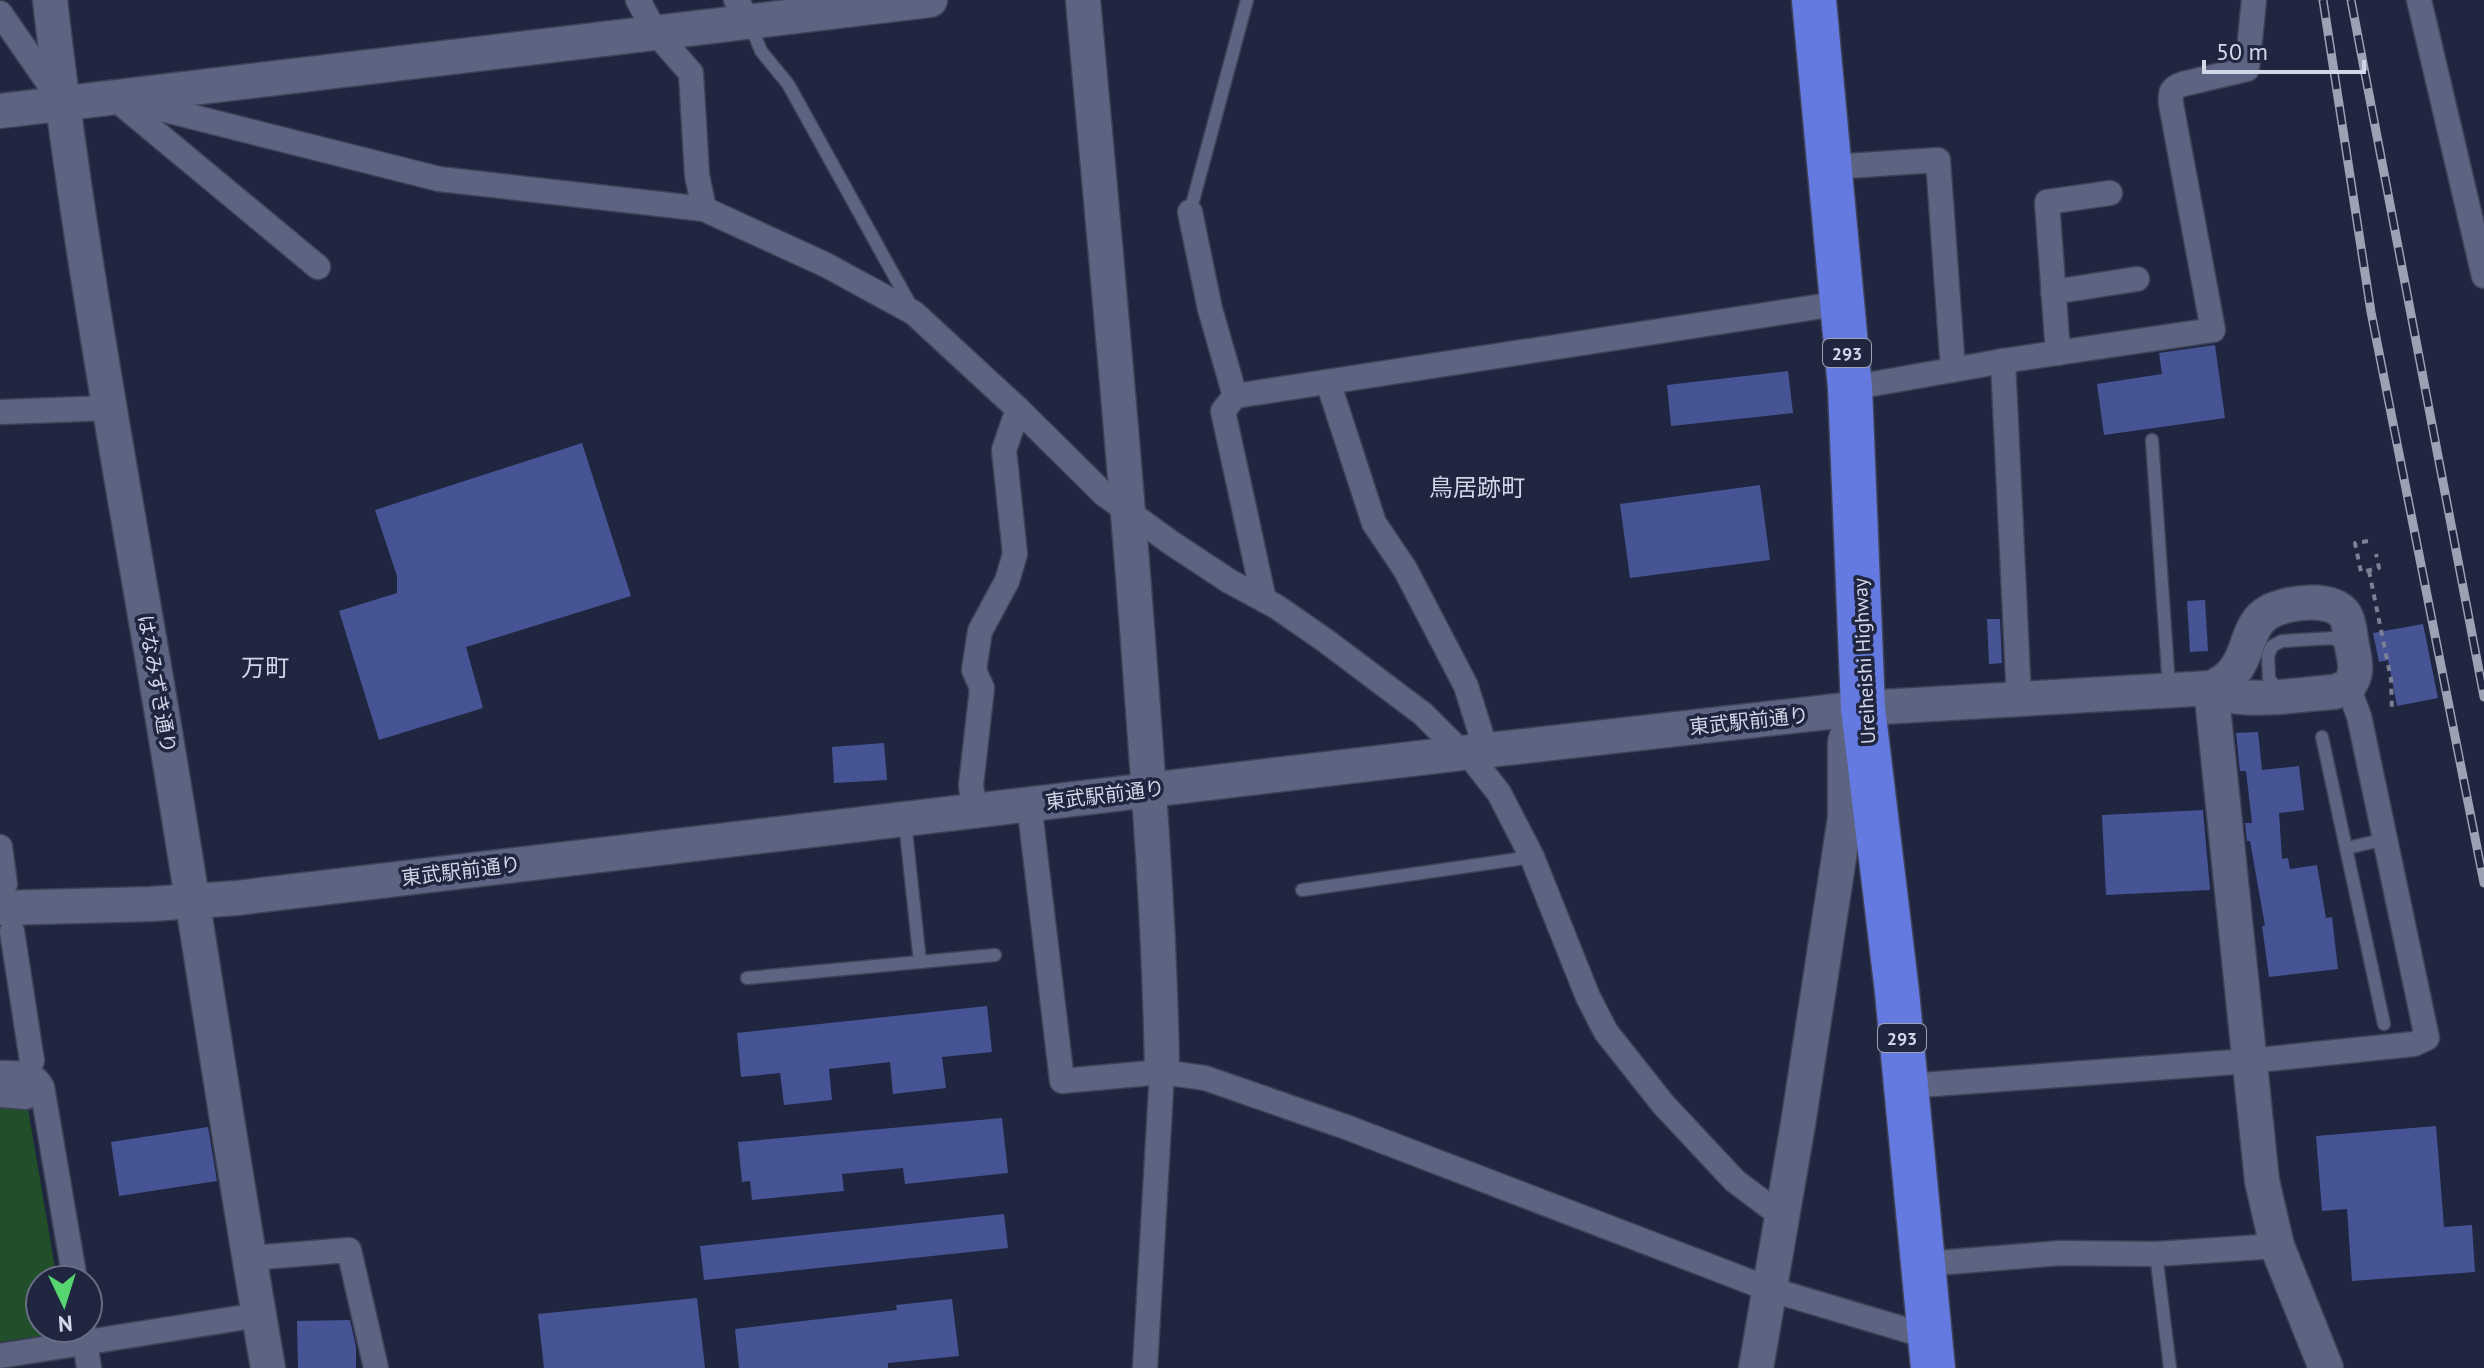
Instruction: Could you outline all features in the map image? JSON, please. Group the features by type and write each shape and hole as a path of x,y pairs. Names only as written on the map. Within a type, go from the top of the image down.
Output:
{"highway":[{"name":"Ureiheishi Highway","path":"1814,0 1850,388 1863,708 1907,1086 1931,1353"}],"street":[{"name":"はなみずき通り","path":"50,0 110,408 194,901 268,1368"},
{"path":"638,0 655,32 691,73 697,175 704,209"},
{"path":"0,111 655,32 742,11 930,0"},
{"path":"1083,0 1129,511 1161,997 1162,1072 1145,1368"},
{"path":"1850,388 2003,361 2213,330 2171,91 2183,84 2247,69 2254,0"},
{"path":"2419,0 2474,181 2484,276"},
{"path":"0,13 63,103"},
{"path":"113,97 439,179 704,209 826,265 914,313 1104,494 1170,542 1326,641 1474,751"},
{"path":"113,97 318,267"},
{"path":"1831,167 1938,160 1953,370"},
{"path":"2058,353 2047,202 2110,193"},
{"path":"1190,212 1210,309 1235,396"},
{"path":"2053,292 2137,279"},
{"path":"1264,600 1223,411 1235,396 1843,303"},
{"path":"2003,361 2019,699"},
{"path":"1328,382 1374,523 1405,569 1466,686 1474,751 1532,857 1588,997 1606,1032 1663,1104 1735,1181 1783,1217"},
{"path":"0,412 110,408"},
{"path":"974,810 971,785 982,688 974,670 980,631 1007,581 1015,554 1004,450 1018,409"},
{"path":"1907,1086 2249,1061 2414,1044 2427,1038 2359,716 2345,615 2332,605 2289,605 2269,612 2252,631 2242,661 2223,682 2211,688 2249,1061 2262,1181 2277,1246 2326,1368"},
{"path":"2242,661 2251,679 2276,695"},
{"name":"東武駅前通り","path":"6,908 194,901 1863,708 2211,688 2221,694 2334,692 2351,671"},
{"path":"1756,1368 1783,1217 1845,818 1845,742 1850,727 1863,708"},
{"path":"1029,803 1062,1081 1162,1072 1205,1078 1346,1127 1931,1353"},
{"path":"0,847 6,908 32,1061"},
{"path":"0,1073 33,1075 42,1087 72,1264"},
{"path":"0,1095 26,1097"},
{"path":"1924,1264 2061,1253 2156,1254 2277,1246"},
{"path":"250,1258 349,1250 376,1368"},
{"path":"104,1333 259,1315"},
{"path":"0,1356 48,1344"},
{"path":"85,1344 89,1368"}],"lane":[{"path":"1190,212 1247,0"},
{"path":"742,11 761,51 788,84 914,313"},
{"path":"2152,440 2169,690"},
{"path":"2276,695 2269,679 2269,653 2277,643 2333,638 2351,671"},
{"path":"2322,737 2384,1024"},
{"path":"905,819 920,962"},
{"path":"2347,848 2386,839"},
{"path":"1302,890 1532,857"},
{"path":"747,978 995,955"},
{"path":"2156,1254 2170,1368"}],"path":[{"path":"2368,541 2355,543 2361,572 2379,568 2376,554"},
{"path":"2369,571 2391,679 2392,711"}],"green space":[{"path":"0,1083 26,1097 54,1264 24,1264 24,1338 0,1342"}],"building":[{"path":"2215,345 2225,418 2104,435 2097,384 2162,374 2159,353"},
{"path":"1788,371 1793,413 1671,426 1667,385"},
{"path":"582,443 631,596 466,647 483,708 379,740 339,611 397,593 397,576 375,510"},
{"path":"1760,485 1770,560 1630,578 1620,504"},
{"path":"2205,600 2208,651 2190,652 2187,601"},
{"path":"1987,619 2000,619 2002,663 1989,664"},
{"path":"2423,624 2438,698 2397,706 2388,660 2379,662 2373,633"},
{"path":"2258,732 2262,770 2299,766 2304,810 2279,813 2282,859 2288,858 2290,869 2317,865 2326,918 2332,917 2338,969 2269,977 2262,926 2265,926 2250,841 2247,841 2245,823 2252,823 2246,771 2240,771 2236,733"},
{"path":"884,743 887,780 834,783 832,747"},
{"path":"2203,810 2210,890 2106,895 2102,815"},
{"path":"987,1006 992,1052 942,1057 946,1088 893,1094 890,1062 829,1069 832,1100 784,1105 780,1073 741,1077 737,1033"},
{"path":"1002,1118 1008,1173 905,1184 903,1168 842,1174 844,1191 752,1200 750,1181 742,1182 738,1142"},
{"path":"2436,1126 2444,1227 2472,1225 2475,1272 2352,1281 2347,1209 2322,1211 2316,1136"},
{"path":"208,1127 217,1181 119,1196 111,1142"},
{"path":"1004,1214 1008,1248 704,1280 700,1246"},
{"path":"697,1298 705,1368 544,1368 538,1314"},
{"path":"952,1299 959,1356 888,1363 888,1368 739,1368 735,1329 897,1310 896,1305"},
{"path":"350,1320 356,1347 356,1368 298,1368 297,1321"}],"railway":[{"path":"2323,0 2371,312 2484,883"},
{"path":"2351,0 2484,697"}],"district":[{"name":"鳥居跡町","path":"1477,487"},
{"name":"万町","path":"265,667"}]}
